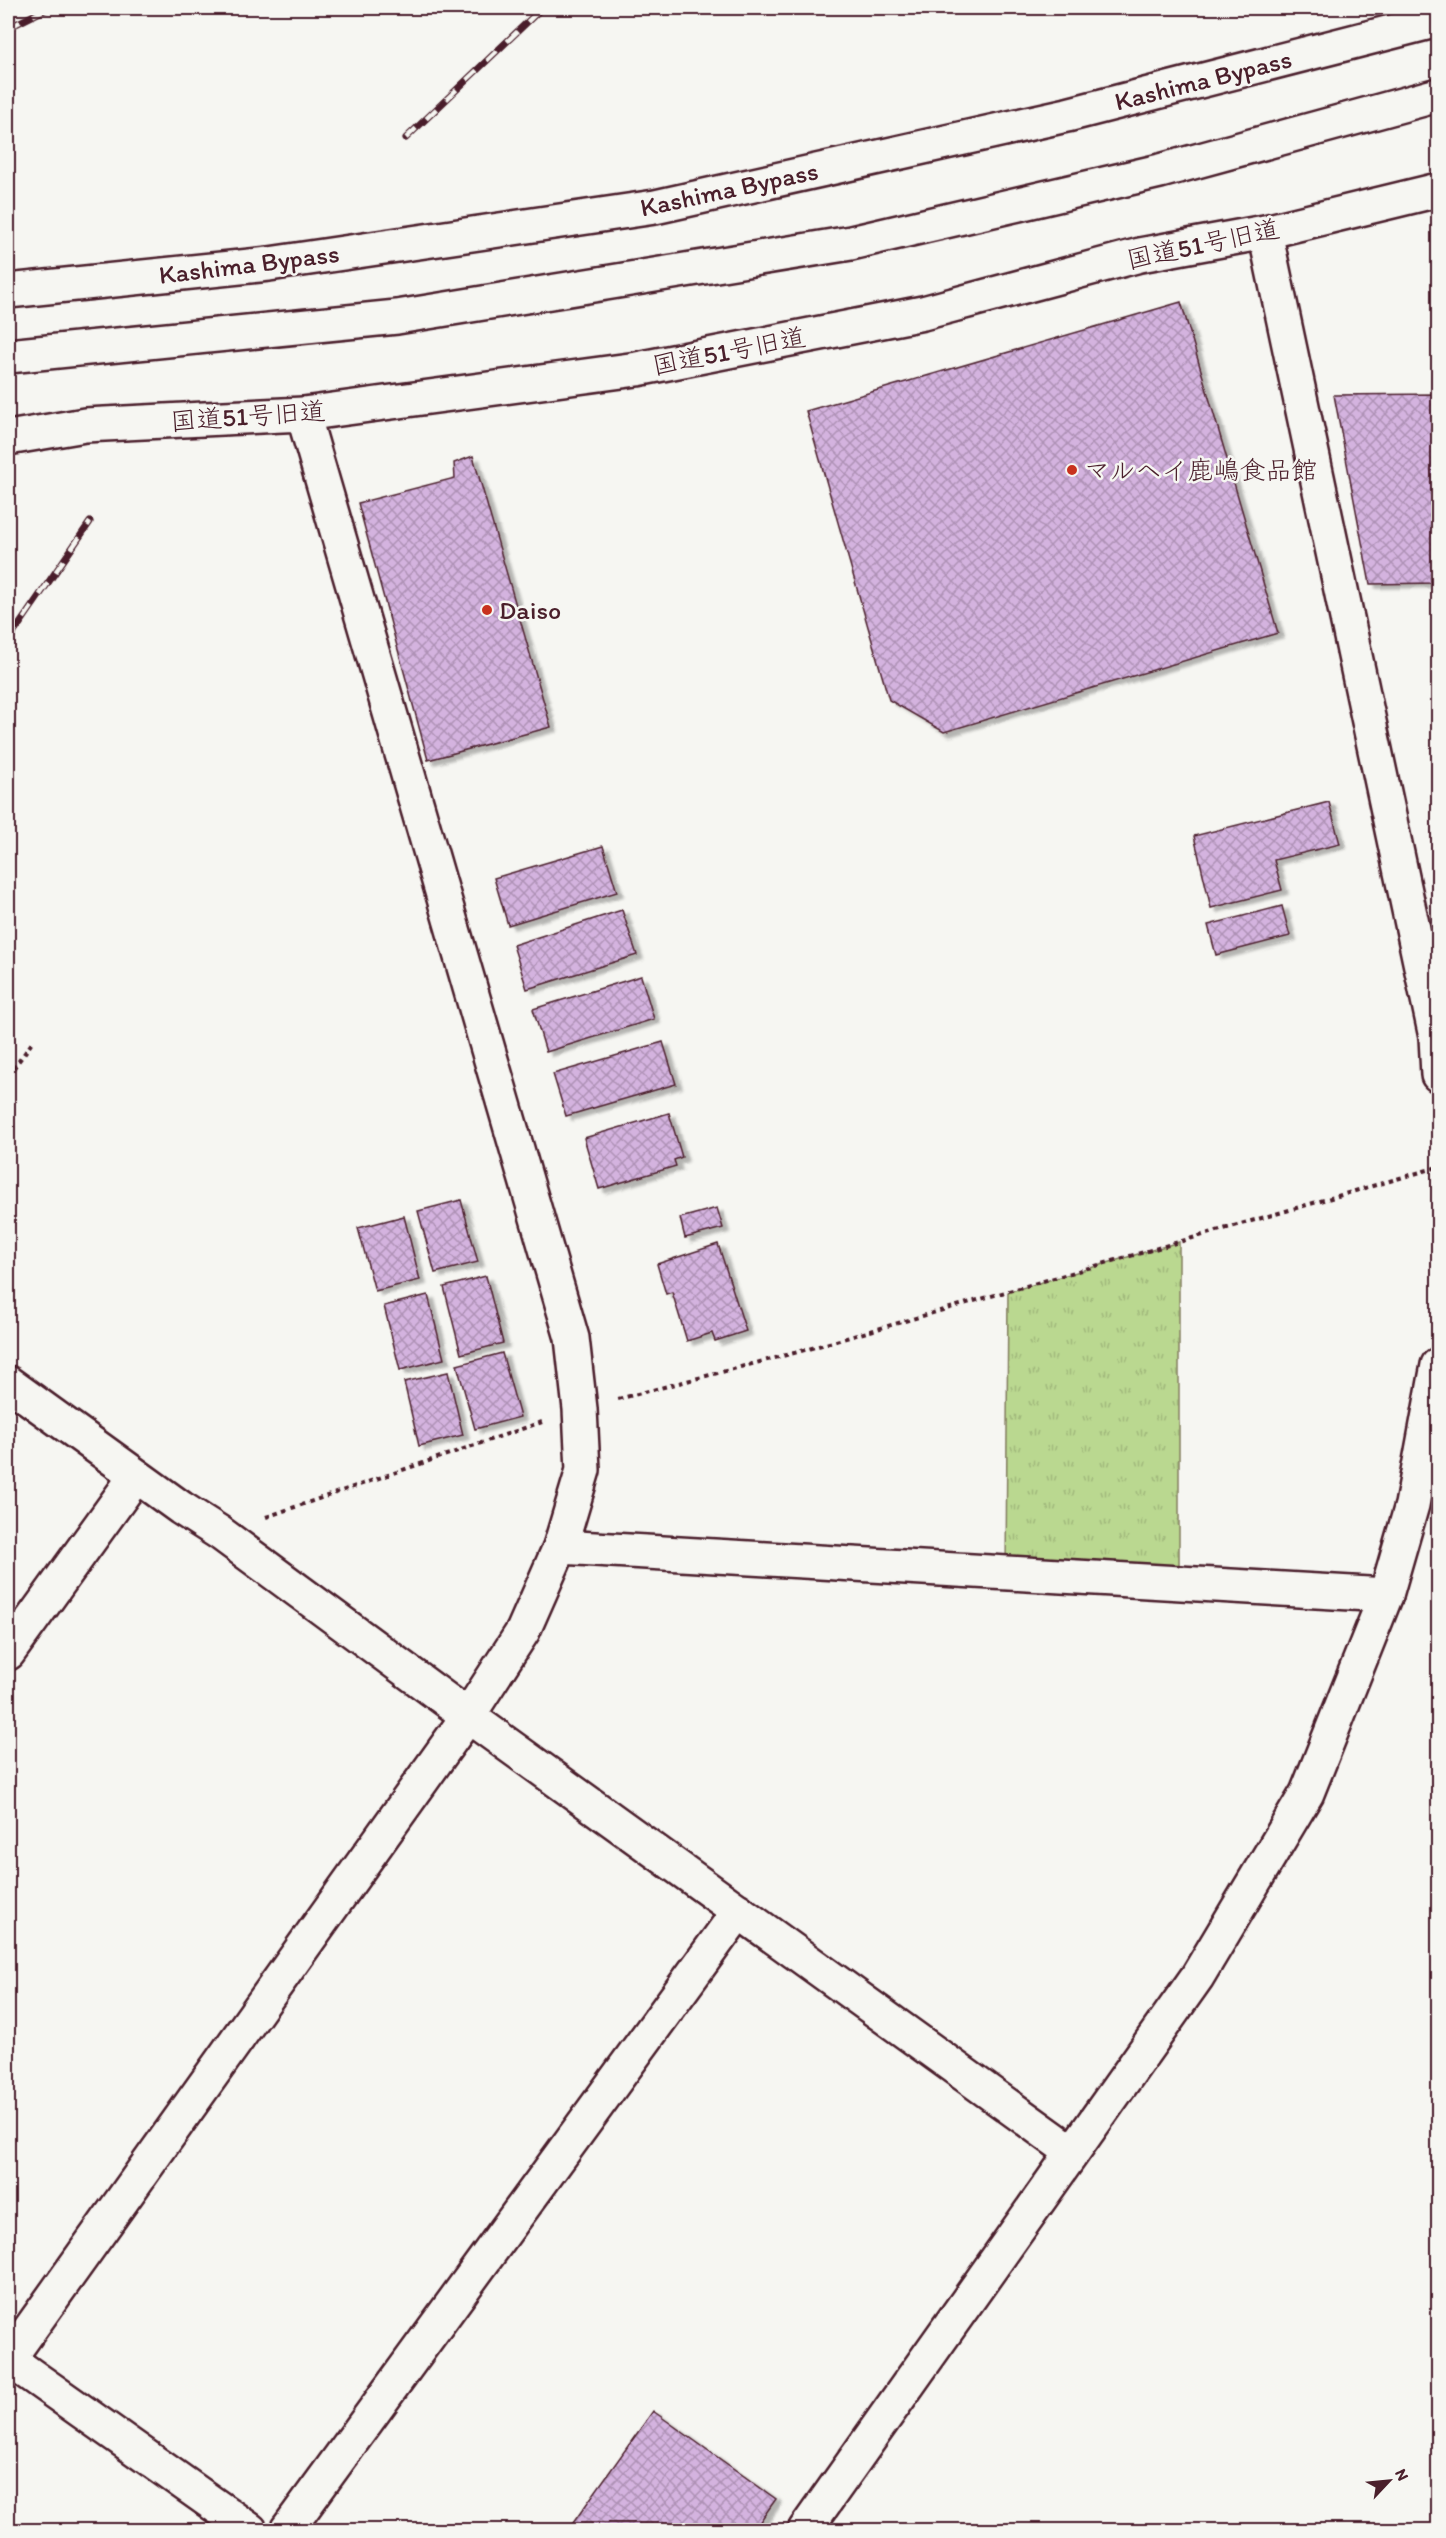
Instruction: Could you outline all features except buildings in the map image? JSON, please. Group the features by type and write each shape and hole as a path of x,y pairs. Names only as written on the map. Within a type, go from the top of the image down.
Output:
{"main road":[{"name":"Kashima Bypass","path":"8,291 269,264 655,207 1067,115 1438,20"},
{"path":"8,356 397,316 851,243 1160,171 1438,95"},
{"name":"国道51号旧道","path":"8,438 85,425 303,414 637,369 923,313 1140,255 1264,232 1438,190"},
{"path":"1264,232 1436,1037 1438,1075"},
{"path":"250,2530 8,2359 468,1716 523,1631 560,1547 583,1470 580,1408 572,1338 303,414"},
{"path":"805,2530 1197,1977 1307,1793 1386,1595 1412,1505 1438,1365"},
{"path":"8,1383 136,1476 220,1533 468,1716 1072,2152"},
{"path":"8,1653 136,1476"},
{"path":"560,1547 1386,1595"},
{"path":"286,2530 739,1911"}],"path":[{"path":"8,1076 33,1040"},
{"path":"220,1533 580,1408 798,1352 1438,1167"}],"green space":[{"path":"1179,1242 1179,1583 1006,1573 1008,1292"}],"railway":[{"path":"8,28 48,8"},
{"path":"406,138 542,8"},
{"path":"8,641 90,522"}],"place":[{"name":"マルヘイ鹿嶋食品館","path":"1072,470"},
{"name":"Daiso","path":"487,610"}]}
